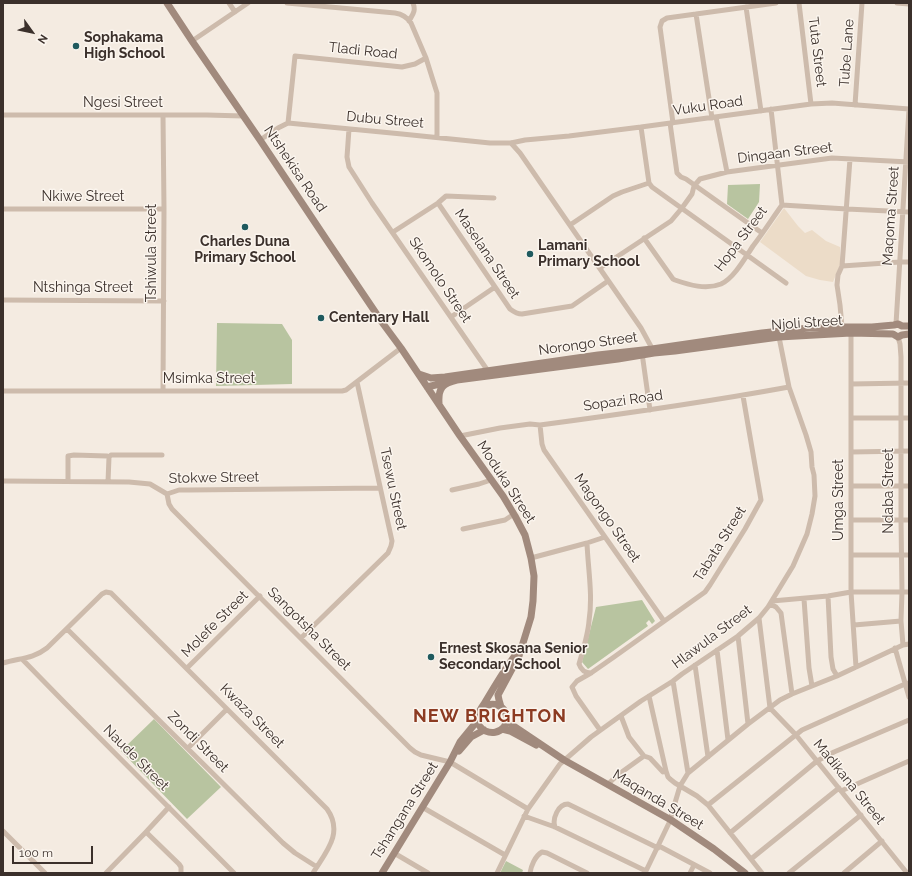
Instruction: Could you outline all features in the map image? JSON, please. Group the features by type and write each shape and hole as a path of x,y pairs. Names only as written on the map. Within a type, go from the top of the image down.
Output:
{"street":[{"name":"Ntshekisa Road","path":"167,3 401,348"},
{"path":"229,3 235,12"},
{"path":"192,41 248,3"},
{"path":"287,3 395,13 404,16 409,21 414,12 413,3"},
{"path":"762,233 681,177 677,172 660,27 661,23 665,19 776,3"},
{"name":"Tuta Street","path":"799,3 811,104"},
{"name":"Tube Lane","path":"855,105 862,3"},
{"path":"897,3 909,4"},
{"path":"746,7 760,111"},
{"path":"696,14 714,118 727,172"},
{"name":"Tladi Road","path":"288,123 295,56 402,67 415,64 426,58 409,21"},
{"path":"426,58 437,93 437,137"},
{"name":"Vuku Road","path":"511,143 530,139 570,136 811,104 832,103 909,109"},
{"name":"Hopa Street","path":"644,238 673,278 679,281 699,287 719,284 729,279 782,205 771,109"},
{"name":"Maqoma Street","path":"900,325 902,212 908,162 909,109"},
{"name":"Ngesi Street","path":"3,115 163,114 243,116"},
{"name":"Tshiwula Street","path":"163,114 163,391"},
{"path":"260,140 288,123"},
{"name":"Dubu Street","path":"288,123 490,143 511,143"},
{"path":"641,127 649,183 652,187 786,283"},
{"name":"Skomolo Street","path":"350,129 347,157 348,165 372,203 480,358 488,372"},
{"path":"511,143 520,153 641,328 653,351"},
{"name":"Dingaan Street","path":"694,186 700,179 727,172 832,158 908,162"},
{"name":"Njoli Street","path":"842,327 837,285 838,275 842,266 850,159"},
{"path":"570,225 613,196 649,183"},
{"path":"600,268 669,223 692,194 694,186"},
{"path":"393,232 446,196 494,198"},
{"name":"Maselana Street","path":"438,202 513,312 520,314 572,306 608,281"},
{"path":"782,205 847,210 909,212"},
{"name":"Nkiwe Street","path":"3,210 164,209"},
{"path":"842,266 909,262"},
{"path":"451,317 495,287"},
{"name":"Ntshinga Street","path":"3,300 164,300"},
{"path":"900,325 904,330 900,335 891,331 900,325"},
{"name":"Njoli Street","path":"764,336 809,328 900,325"},
{"path":"851,333 900,335"},
{"name":"Njoli Street","path":"764,336 779,337 851,333"},
{"name":"Umga Street","path":"851,333 851,592 856,667"},
{"name":"Ndaba Street","path":"900,335 901,621 903,645"},
{"name":"Norongo Street","path":"418,374 434,378 488,372 598,354 675,351 764,336"},
{"name":"Hlawula Street","path":"497,873 528,809 560,764 600,730 738,636 766,611 793,566 807,534 812,514 815,496 814,475 811,452 789,387 779,337"},
{"name":"Moduka Street","path":"401,348 460,436 503,496 525,535 534,576 531,618 514,665 498,695 498,700 501,707"},
{"name":"Msimka Street","path":"3,391 342,391 346,390 357,382 401,348"},
{"path":"642,352 650,410"},
{"name":"Norongo Street","path":"427,387 448,382 618,359 642,352"},
{"name":"Tsewu Street","path":"301,638 379,562 390,550 392,542 357,382"},
{"path":"439,403 440,392 448,382"},
{"path":"851,384 909,383"},
{"name":"Sopazi Road","path":"460,436 500,428 530,424 540,425 650,410 743,396 789,387"},
{"name":"Tabata Street","path":"600,730 572,688 577,681 591,673 705,592 745,529 761,500 743,396"},
{"path":"850,418 909,418"},
{"name":"Magongo Street","path":"540,425 544,450 664,621"},
{"path":"851,452 909,451"},
{"path":"68,482 68,458 70,455 109,457 111,455 162,455"},
{"path":"108,482 109,457"},
{"path":"452,490 491,480"},
{"name":"Stokwe Street","path":"3,481 146,483 167,494 179,490 380,488"},
{"path":"851,486 909,486"},
{"name":"Sangotsha Street","path":"167,494 169,504 173,510 415,752 421,755 450,762 528,809"},
{"path":"463,529 505,520 514,514"},
{"path":"851,520 909,520"},
{"path":"531,558 605,537"},
{"path":"587,543 590,613 588,629 579,664 583,671 586,673 591,673"},
{"path":"851,555 909,555"},
{"name":"Kwaza Street","path":"67,629 102,594 108,592 114,595 323,804 330,813 334,827 333,837 330,846 313,873"},
{"path":"771,603 851,592 909,592"},
{"name":"Molefe Street","path":"187,668 260,596"},
{"path":"828,596 831,657 833,669 837,676"},
{"path":"804,598 809,668 812,686"},
{"path":"771,603 781,613 792,694"},
{"path":"759,618 770,708"},
{"path":"854,625 901,621"},
{"path":"3,663 38,654 47,648 67,629"},
{"name":"Zondi Street","path":"67,629 283,843 295,853 317,867"},
{"path":"738,636 748,724"},
{"path":"524,816 555,828 645,872 671,820 680,786 688,774 728,740 780,700 837,676 895,648 909,644"},
{"name":"Moduka Street","path":"482,708 522,646"},
{"path":"895,648 907,683 909,697"},
{"path":"717,650 728,740"},
{"name":"Naude Street","path":"22,659 234,873"},
{"path":"695,665 708,757"},
{"path":"673,681 688,774"},
{"path":"708,805 802,730 907,683"},
{"path":"649,696 666,771 670,779 697,796 708,805 762,873"},
{"path":"489,704 501,707 506,713 506,721 502,728 495,732 487,732 484,730 479,724 478,720 478,716 482,708 489,704"},
{"name":"Madikana Street","path":"770,708 796,735 906,871"},
{"path":"188,748 227,709"},
{"path":"621,716 629,737 644,756 650,758 663,772 666,771"},
{"name":"Tshangana Street","path":"382,873 450,762 460,742 478,720"},
{"path":"730,833 817,761 909,720"},
{"name":"Maqanda Street","path":"506,721 534,738 564,760 671,820 714,849 745,873"},
{"name":"Maqanda Street","path":"502,728 554,753"},
{"name":"Tshangana Street","path":"450,762 471,736 484,730"},
{"path":"608,784 644,756"},
{"path":"751,859 840,789 909,761"},
{"path":"555,828 554,821 558,811 563,805 568,804 710,873"},
{"path":"106,873 169,807"},
{"path":"422,807 505,855"},
{"path":"789,873 861,814"},
{"path":"3,831 45,873"},
{"path":"146,832 179,864 181,867 181,873"},
{"path":"844,873 882,842"},
{"path":"530,873 531,866 538,854 542,852 547,853 587,873"},
{"path":"394,853 428,873"},
{"path":"690,873 694,865"},
{"path":"898,873 906,871"}],"green space":[{"path":"760,184 759,202 748,219 727,204 728,185"},
{"path":"217,323 282,324 292,340 292,384 216,386"},
{"path":"642,600 655,621 652,624 649,620 646,623 648,626 588,669 582,662 596,607"},
{"path":"154,719 221,787 187,819 121,751"},
{"path":"506,861 523,870 522,873 500,873"}],"shaded area":[{"path":"784,208 805,233 812,230 826,241 840,247 840,265 833,282 806,276 760,242"}],"place":[{"name":"Sophakama High School","path":"76,46"},
{"name":"Charles Duna Primary School","path":"245,227"},
{"name":"Lamani Primary School","path":"530,254"},
{"name":"Centenary Hall","path":"321,318"},
{"name":"Ernest Skosana Senior Secondary School","path":"431,657"}],"district":[{"name":"NEW BRIGHTON","path":"490,717"}]}
